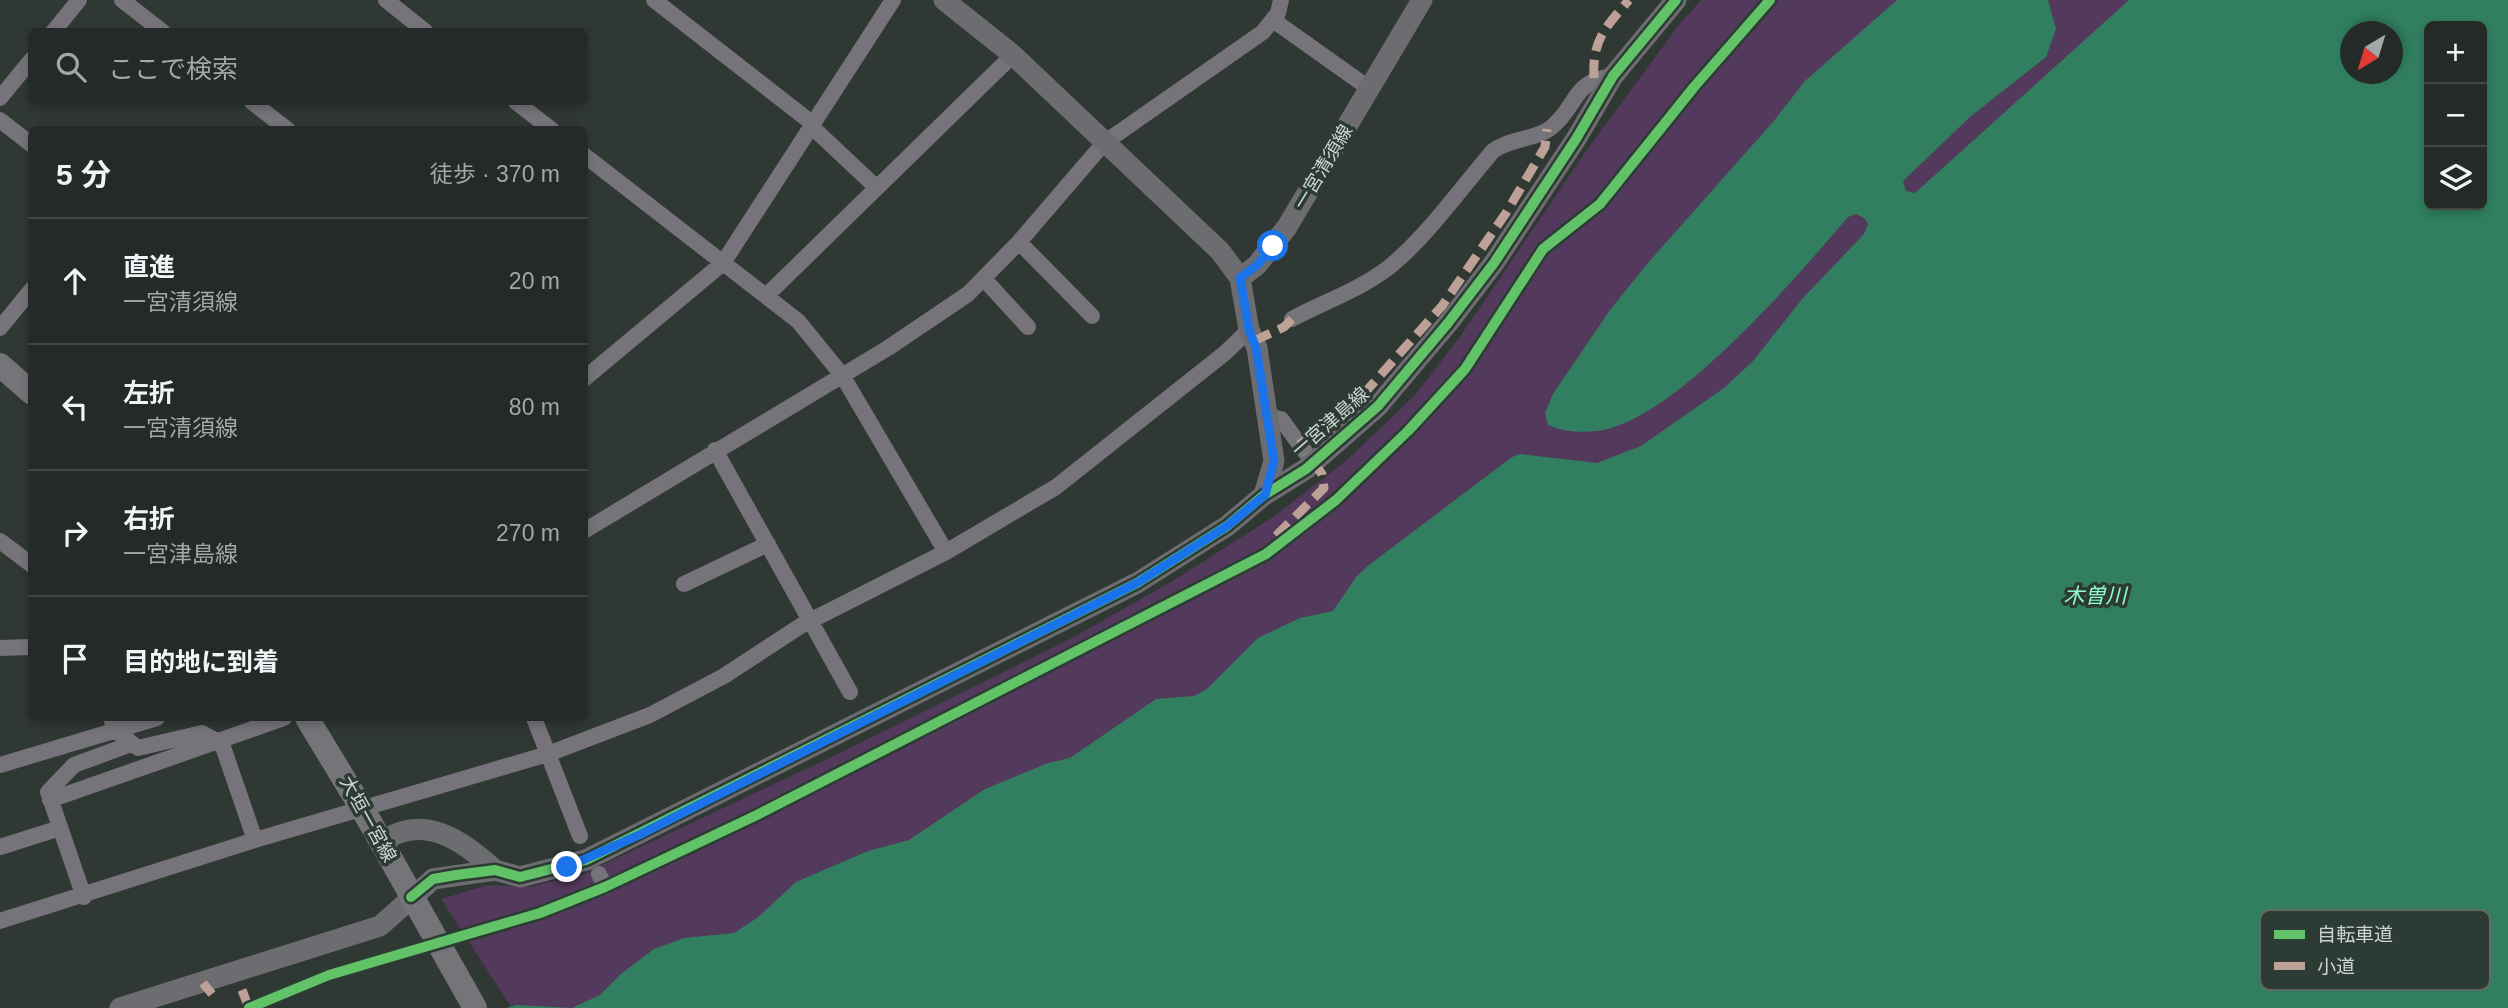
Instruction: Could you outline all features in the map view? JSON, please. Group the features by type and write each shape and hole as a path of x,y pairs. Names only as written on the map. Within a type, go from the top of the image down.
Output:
{"main road":[{"path":"944,0 1013,55 1220,251 1240,278 1249,330 1256,348 1274,461 1265,495"},
{"name":"一宮清須線","path":"1240,278 1257,265 1287,227 1422,0"},
{"name":"一宮津島線","path":"120,1008 380,926 433,879 495,870 520,877 586,860 1137,583 1227,526 1265,495 1306,469 1378,406 1494,263 1576,139 1613,76 1676,0"},
{"path":"0,365 28,390"},
{"name":"大垣一宮線","path":"309,721 475,1008"},
{"path":"375,832 390,836 413,830 445,834 466,844 495,870"}],"street":[{"path":"56,28 79,0"},
{"path":"122,0 158,28"},
{"path":"386,0 421,28"},
{"path":"654,0 811,125 877,188"},
{"path":"588,375 723,263 892,0"},
{"path":"588,529 940,314 985,279 1104,144 1263,32 1279,13 1281,0"},
{"path":"1273,20 1370,89"},
{"path":"766,296 1013,55"},
{"path":"0,98 28,64"},
{"path":"1292,319 1357,287 1388,268 1410,248 1493,151 1506,141 1538,134 1552,127 1581,88 1594,78 1613,76"},
{"path":"256,105 283,126"},
{"path":"520,105 547,126"},
{"path":"0,120 28,142"},
{"path":"588,158 798,321 842,375 946,552"},
{"path":"1019,242 1092,316"},
{"path":"985,279 1028,327"},
{"path":"0,328 28,294"},
{"path":"0,921 84,897 255,840 548,754 607,733 687,696 810,621 946,552 1056,487 1225,353 1249,330"},
{"path":"1267,416 1281,419 1306,453"},
{"path":"715,450 850,692"},
{"path":"0,541 28,562"},
{"path":"684,584 768,544"},
{"path":"0,648 28,647"},
{"path":"0,765 113,724 135,721"},
{"path":"50,800 214,740 274,721"},
{"path":"535,721 580,836"},
{"path":"113,724 138,748 202,733 222,744 255,840"},
{"path":"84,897 48,792 74,765 131,744"},
{"path":"0,847 60,828"}],"shaded area":[{"path":"1701,0 2146,0 1933,197 1855,208 1867,215 1872,234 1755,389 1277,656 774,925 578,1008 512,1008 441,899 488,885 530,887 581,875 840,753 1072,638 1171,582 1273,517 1345,462 1416,394 1459,338 1587,150 1678,26"}],"water":[{"name":"木曽川","path":"1897,0 2048,0 2056,29 2046,57 1971,116 1903,181 1906,191 1915,193 2129,0 2508,0 2508,1008 572,1008 600,995 622,973 654,949 684,938 734,933 757,918 796,882 868,851 909,840 985,789 1048,763 1070,758 1156,699 1194,696 1207,689 1258,638 1300,618 1333,611 1356,577 1369,565 1512,457 1520,454 1597,463 1641,446 1724,388 1753,361 1803,298 1864,234 1868,224 1864,218 1856,214 1848,217 1738,337 1672,395 1640,416 1611,428 1579,432 1548,425 1545,413 1553,394 1610,310 1647,264 1773,122 1805,81"},
{"path":"516,1005 572,1008 506,1008"}],"marked path":[{"path":"1594,78 1595,54 1602,35 1629,0"},
{"path":"1299,445 1368,389 1442,306 1506,213 1545,147 1547,129"},
{"path":"1254,341 1284,327 1292,319"},
{"path":"1276,536 1324,488 1322,474 1306,453"},
{"path":"203,983 212,994"},
{"path":"242,990 249,1008"}],"cycle path":[{"path":"411,897 433,879 495,870 520,877 586,860 1137,583 1227,526 1264,495 1306,469 1378,406 1494,263 1576,139 1613,76 1676,0"},
{"path":"249,1008 329,975 540,913 605,887 757,815 1266,554 1336,500 1408,431 1465,369 1543,249 1600,204 1694,87 1770,0"}],"route":[{"path":"567,867 639,835 1137,583 1227,526 1265,495 1274,461 1256,348 1249,330 1240,278 1257,265 1273,246"}]}
